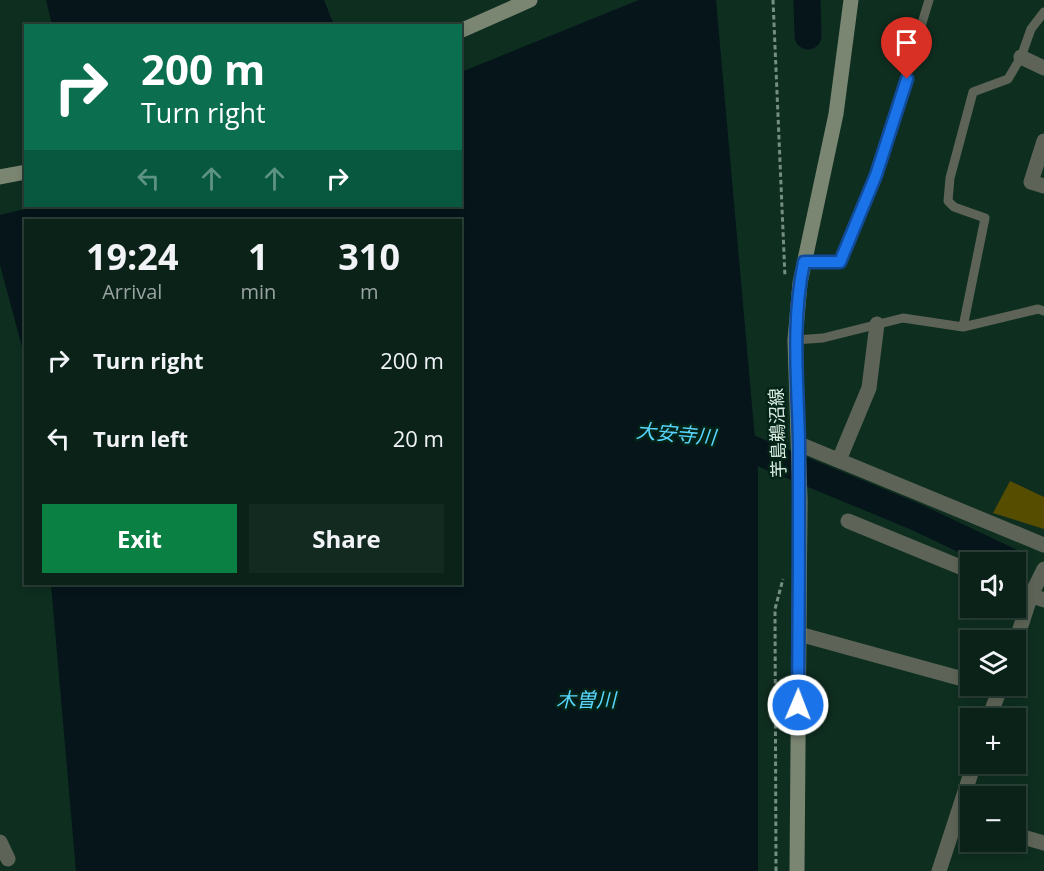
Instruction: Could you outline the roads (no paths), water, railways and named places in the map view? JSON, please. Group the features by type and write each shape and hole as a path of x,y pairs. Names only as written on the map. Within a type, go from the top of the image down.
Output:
{"main road":[{"path":"462,30 530,0"},
{"name":"芋島鵜沼線","path":"797,871 800,501 795,340 804,262 836,114 851,0"},
{"path":"0,177 24,172"}],"street":[{"path":"1021,57 1044,68"},
{"path":"1044,141 1031,182 1044,186"},
{"path":"839,460 869,388 877,324"},
{"path":"799,448 839,460 1044,545"},
{"path":"848,521 960,567"},
{"path":"1021,630 1044,569"},
{"path":"799,634 960,678"},
{"path":"939,871 960,828"},
{"path":"1026,838 1044,843"},
{"path":"0,842 8,860"}],"lane":[{"path":"804,262 840,262 876,175 929,0"},
{"path":"963,327 985,218 954,207 948,201 950,178 973,92 1008,79 1021,57 1031,29 1044,12"},
{"path":"795,340 823,338 903,318 963,327 1038,309 1044,311"}],"water":[{"path":"46,0 324,0 334,24 52,24"},
{"name":"木曽川","path":"639,0 716,0 758,473 758,871 76,871 51,585 462,585 462,219 24,219 24,354 0,265 0,215 33,207 462,207 462,72"}],"waterway":[{"path":"807,0 808,36"},
{"name":"大安寺川","path":"720,436 916,517 990,552"}]}
